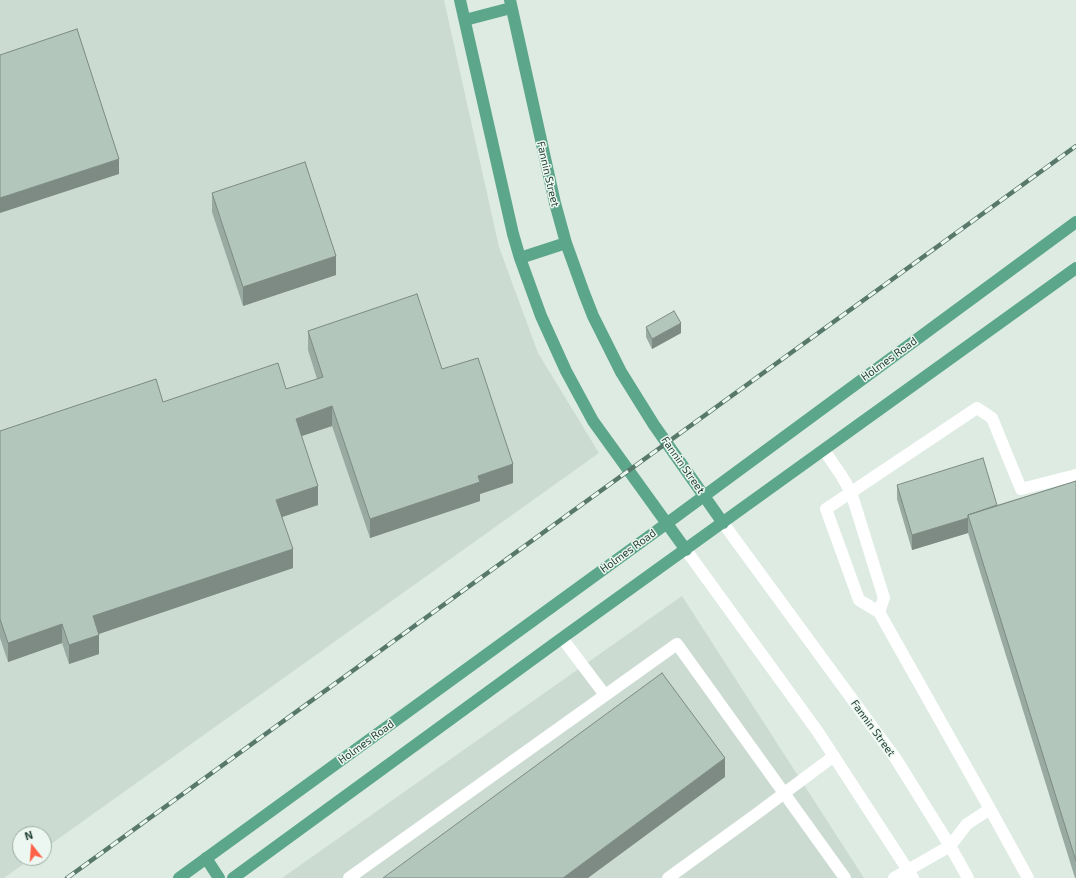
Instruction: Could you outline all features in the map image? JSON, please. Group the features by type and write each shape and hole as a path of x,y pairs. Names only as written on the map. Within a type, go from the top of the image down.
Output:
{"main road":[{"path":"460,0 503,195 520,258 541,316 566,371 594,421 686,550"},
{"path":"465,20 511,4"},
{"name":"Fannin Street","path":"511,4 549,180 566,243 593,316 621,372 654,425 723,523"},
{"name":"Holmes Road","path":"179,878 666,524 1076,222"},
{"path":"520,258 566,243"},
{"path":"233,878 562,638 1076,268"},
{"path":"206,858 219,878"}],"street":[{"path":"1028,878 879,612 860,600 826,509 977,408 992,418 1021,489 1076,474"},
{"path":"824,450 851,492 884,598 879,612"},
{"name":"Fannin Street","path":"723,523 896,759 968,878"},
{"path":"686,550 834,756 911,874"},
{"path":"562,638 605,695"},
{"path":"349,878 677,644 845,878"},
{"path":"668,878 834,756"},
{"path":"894,878 911,874 950,846 967,824 990,809"}],"shaded area":[{"path":"0,0 444,0 499,247 538,353 599,453 52,843 52,826 12,826 12,866 21,866 4,878 0,878"},
{"path":"682,596 864,878 282,878"}],"building":[{"path":"77,29 119,159 0,198 0,55"},
{"path":"305,162 336,256 243,287 212,193"},
{"path":"417,294 442,369 478,358 513,464 478,476 480,482 370,519 332,406 296,419 318,486 276,500 293,549 93,616 99,635 69,645 62,624 8,643 0,619 0,431 156,379 163,402 278,363 286,389 323,377 308,331"},
{"path":"674,311 681,323 652,339 646,327"},
{"path":"983,458 997,505 968,515 968,518 912,535 897,485"},
{"path":"1076,481 1076,861 968,515"},
{"path":"662,673 725,758 563,878 383,878"}],"railway":[{"path":"67,878 1076,146"}]}
